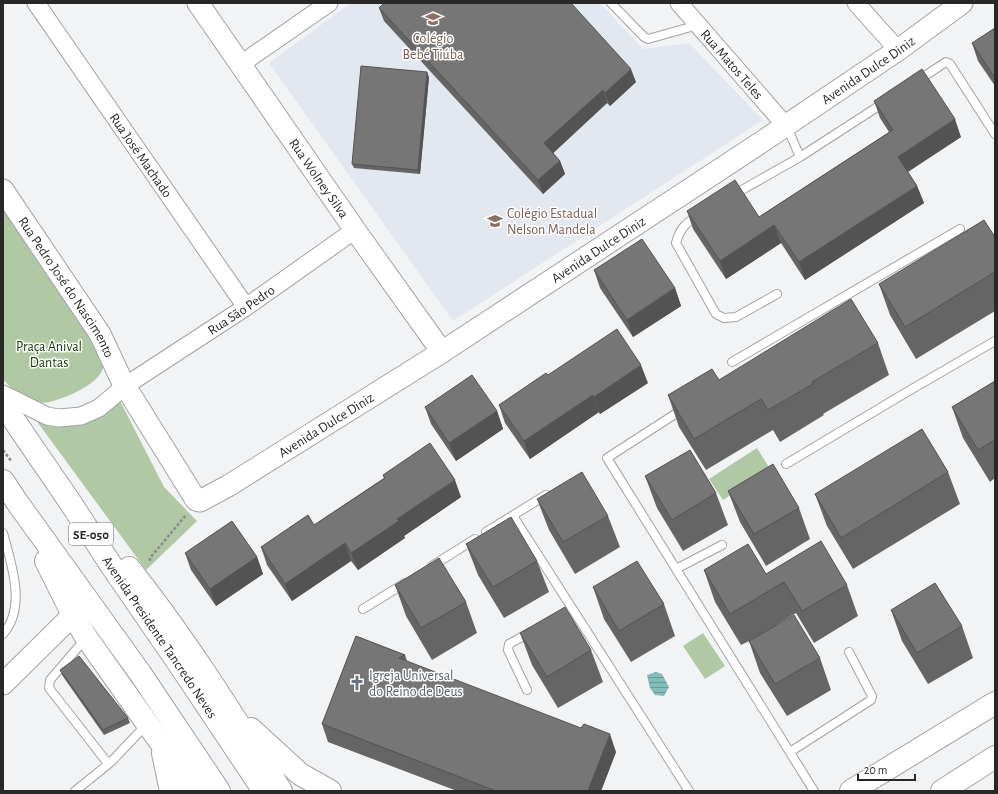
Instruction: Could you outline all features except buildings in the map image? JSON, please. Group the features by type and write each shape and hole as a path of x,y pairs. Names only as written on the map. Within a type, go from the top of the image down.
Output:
{"main road":[{"name":"Avenida Presidente Tancredo Neves","path":"3,404 264,791"},
{"name":"SE-050","path":"3,481 140,673 219,791"},
{"path":"17,502 73,615 86,637 195,791"},
{"path":"72,505 111,546 150,594 231,711 281,791"},
{"path":"851,791 995,703"},
{"path":"231,711 300,774 330,791"},
{"path":"160,742 171,791"},
{"path":"950,789 995,757"}],"street":[{"name":"Rua José Machado","path":"36,3 246,307"},
{"name":"Rua Wolney Silva","path":"198,3 355,230 442,352"},
{"path":"241,64 329,3"},
{"name":"Rua Matos Teles","path":"679,3 786,126"},
{"path":"856,3 898,50"},
{"name":"Avenida Dulce Diniz","path":"198,501 228,486 442,352 786,126 898,50 962,3"},
{"name":"Rua Pedro José do Nascimento","path":"3,190 100,334 125,386 198,501"},
{"name":"Rua São Pedro","path":"125,386 246,307 355,230"},
{"path":"3,394 47,416 59,418 81,416 100,408 125,386"},
{"path":"3,684 73,615"}],"lane":[{"path":"611,3 644,37 648,39 698,25"},
{"path":"912,84 946,62 950,64 995,134"},
{"path":"727,199 800,157 893,97"},
{"path":"786,126 800,157"},
{"path":"707,210 688,222 679,232 676,243 716,314 724,318 736,317 777,294"},
{"path":"732,362 960,229"},
{"path":"786,464 995,341"},
{"path":"687,406 607,458 814,791"},
{"path":"363,609 553,490"},
{"path":"513,516 569,609 689,791"},
{"path":"3,533 15,581 14,616 3,634"},
{"path":"676,570 722,545"},
{"path":"527,690 508,650 509,644 540,626"},
{"path":"86,637 50,680 49,688 106,761 111,762"},
{"path":"790,752 871,700 872,696 849,652"},
{"path":"75,791 111,762 148,724"}],"path":[{"path":"150,594 150,558 198,501"}],"shaded area":[{"name":"Colégio Estadual Nelson Mandela","path":"351,3 380,3 385,5 388,3 600,3 643,49 689,43 763,120 453,321 269,63"}],"green space":[{"name":"Praça Anival Dantas","path":"3,203 88,328 101,355 103,363 102,370 97,378 80,390 58,400 41,403 25,398 15,391 3,379"},
{"name":"Praça Anival Dantas","path":"119,399 164,487 197,521 146,570 30,412 59,422"},
{"path":"757,448 770,469 723,500 709,479"},
{"path":"703,633 725,666 705,679 683,646"}],"water":[{"path":"656,672 662,674 669,687 664,696 655,695 650,688 647,675"}],"place":[{"name":"Colégio Bebé Tiúba","path":"433,19"},
{"name":"Colégio Estadual Nelson Mandela","path":"495,221"},
{"name":"Igreja Universal do Reino de Deus","path":"357,683"}]}
